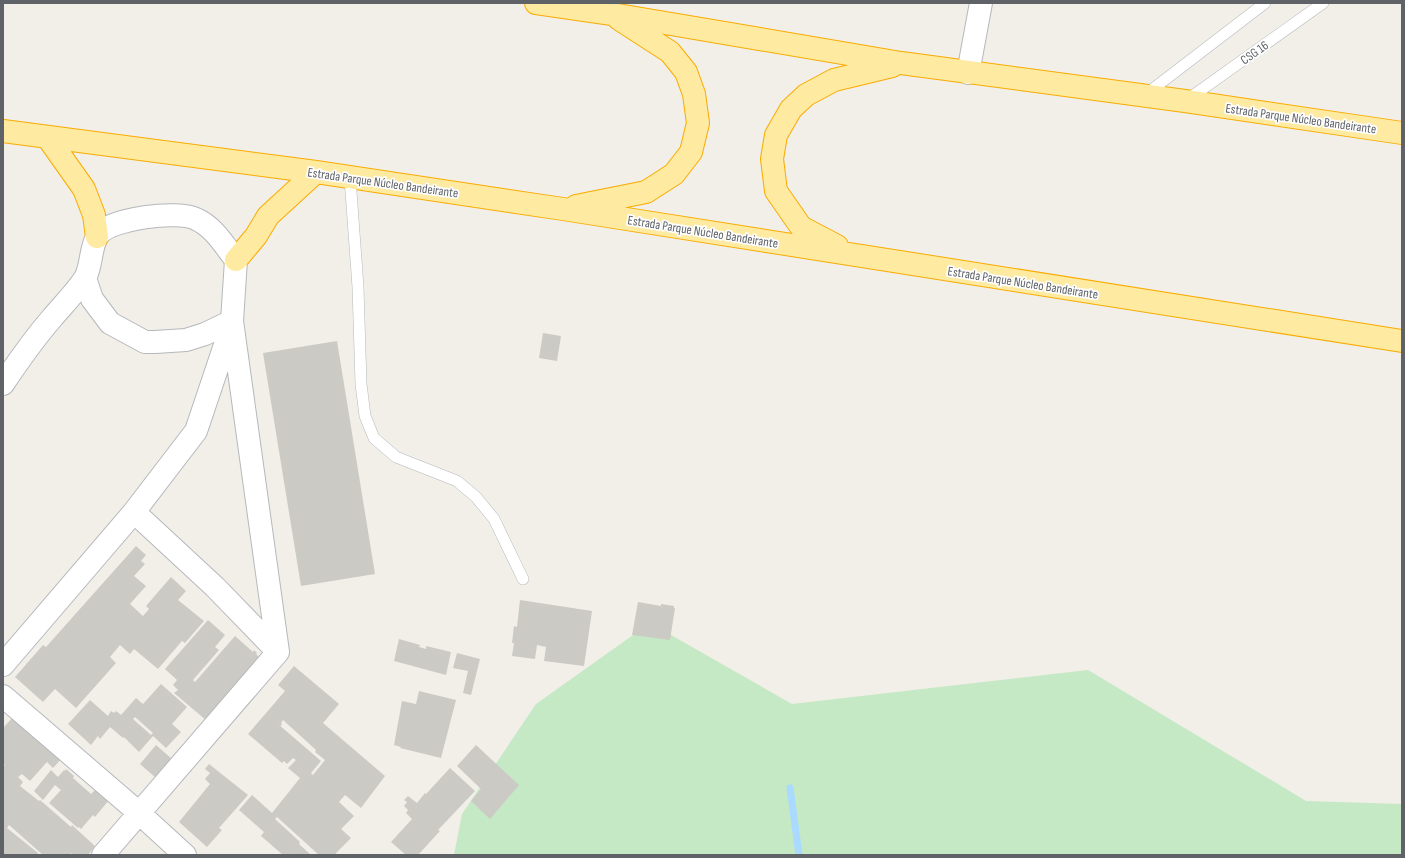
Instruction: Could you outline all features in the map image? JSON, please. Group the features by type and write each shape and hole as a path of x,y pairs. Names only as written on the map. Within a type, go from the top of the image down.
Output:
{"highway":[{"name":"Estrada Parque Núcleo Bandeirante","path":"536,3 612,14 901,64 1185,101 1402,133"},
{"path":"563,209 646,192 674,174 691,152 698,123 694,94 686,72 670,52 612,14"},
{"path":"855,255 801,227 776,191 772,159 776,135 791,109 806,95 834,80 901,64"},
{"name":"Estrada Parque Núcleo Bandeirante","path":"3,132 316,172 563,209 1402,342"},
{"path":"48,138 84,190 94,215 97,237"},
{"path":"236,260 256,236 268,216 316,172"}],"street":[{"path":"968,73 981,3"},
{"path":"3,384 27,347 85,278 97,237 102,231 130,220 151,216 183,215 196,219 213,230 236,260 232,322 278,652 103,855"},
{"path":"85,278 92,299 110,323 145,342 186,340 205,334 232,322"},
{"path":"3,665 134,512 196,431 232,322"},
{"path":"134,512 215,587 278,652"},
{"path":"3,696 139,813 185,855"}],"lane":[{"path":"1144,96 1266,3"},
{"name":"CSG 16","path":"1185,101 1323,3"},
{"path":"350,178 358,287 361,384 365,416 374,438 396,457 456,481 476,497 494,518 523,580"}],"green space":[{"path":"650,623 792,704 1088,670 1306,801 1402,804 1402,855 454,855 462,814 536,704"}],"building":[{"path":"543,333 561,336 557,361 539,358"},
{"path":"337,341 375,574 301,586 263,353"},
{"path":"136,546 146,555 141,561 145,564 134,576 146,586 130,604 143,616 149,609 146,606 171,577 186,591 178,600 204,621 185,643 182,641 158,669 134,649 130,654 120,645 110,657 116,663 76,708 55,689 43,702 15,677 43,645 46,647"},
{"path":"520,600 592,611 584,666 544,661 546,647 537,645 535,659 512,656 514,626 517,627"},
{"path":"638,602 661,606 661,604 674,606 675,608 670,640 632,635"},
{"path":"208,620 225,635 215,647 219,650 193,680 195,682 235,636 253,652 254,650 261,659 207,721 174,693 178,690 173,685 177,680 165,669"},
{"path":"399,639 420,645 419,647 426,649 426,646 451,652 446,675 394,661"},
{"path":"457,653 480,659 471,695 463,693 468,671 453,668"},
{"path":"294,666 339,704 323,723 385,776 361,808 345,795 339,802 354,816 341,829 351,838 336,853 337,855 319,855 277,817 275,819 300,842 299,844 311,855 283,855 261,836 264,832 239,810 252,795 272,813 300,778 288,768 296,760 293,758 287,764 284,761 282,763 248,734 285,691 278,685","holes":["283,720 316,750 315,752 325,760 313,775 311,773 321,761 278,724 281,726"]},
{"path":"161,684 187,707 172,724 181,732 166,748 153,736 139,752 124,737 123,738 110,727 100,739 98,736 91,745 68,724 90,700 108,716 111,711 114,713 116,711 121,715 136,698 143,704","holes":["135,717 153,733 151,735 133,719"]},
{"path":"419,691 456,700 441,758 400,748 401,747 394,745 402,701 416,704"},
{"path":"14,716 63,757 53,768 47,762 30,781 22,774 18,777 23,782 20,786 39,801 40,800 71,827 72,825 95,846 88,855 73,855 71,853 70,855 43,855 9,825 7,828 38,853 37,855 3,855 3,767 5,765 3,764 3,728"},
{"path":"156,745 172,759 156,778 140,764"},
{"path":"476,745 519,785 490,819 471,801 481,789 457,766"},
{"path":"209,764 248,795 219,828 222,830 207,847 179,822 210,784 205,779 210,773 205,769"},
{"path":"450,768 475,791 438,830 440,831 418,855 406,855 391,842 412,819 406,813 408,810 404,806 407,802 404,800 408,796 417,803"},
{"path":"66,769 74,776 73,778 91,794 96,789 109,800 95,817 93,815 81,829 49,803 61,790 55,785 43,800 34,791 51,770 58,777"}],"waterway":[{"path":"790,788 799,855"}]}
